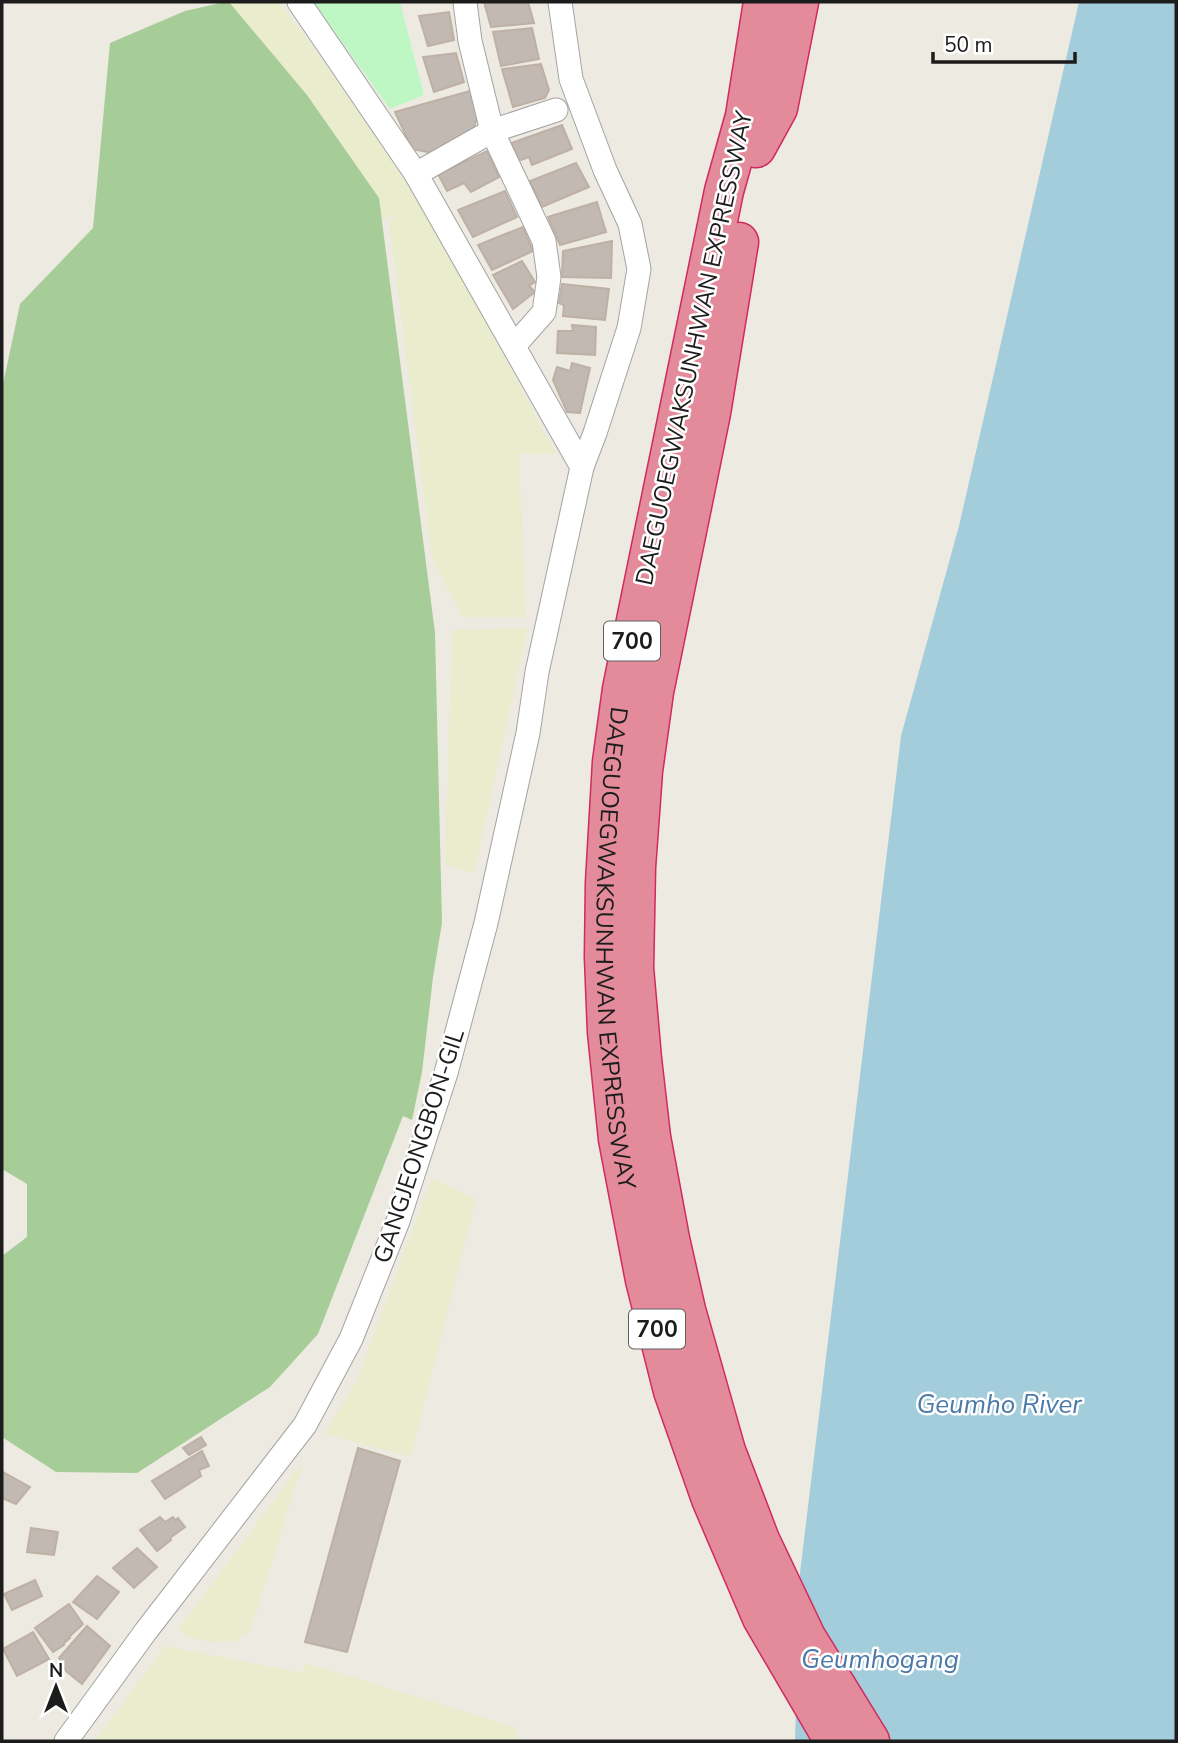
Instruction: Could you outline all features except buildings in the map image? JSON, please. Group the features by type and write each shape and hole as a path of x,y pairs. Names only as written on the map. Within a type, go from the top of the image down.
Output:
{"highway":[{"path":"748,2 741,50 751,132"},
{"name":"DAEGUOEGWAKSUNHWAN EXPRESSWAY","path":"751,132 763,2"},
{"name":"DAEGUOEGWAKSUNHWAN EXPRESSWAY","path":"779,2 735,195 696,408 642,784 604,957 607,1032 618,1139 645,1280 673,1391 710,1499 762,1618 834,1741"},
{"path":"751,132 778,108 799,2"},
{"name":"DAEGUOEGWAKSUNHWAN EXPRESSWAY","path":"621,887 634,968 651,1137 686,1311 706,1384 726,1451 760,1540 806,1637 870,1741"}],"street":[{"path":"299,2 416,174 582,467"},
{"path":"466,2 470,41 492,131 544,242 549,277 544,312 514,346"},
{"name":"GANGJEONGBON-GIL","path":"66,1741 305,1425 351,1339 398,1221 442,1086 486,923 582,467 629,328 639,269 630,223 605,170 571,79 560,2"},
{"path":"416,174 492,131 556,110"}],"green space":[{"path":"229,2 279,2 398,162 556,454 519,454 526,617 462,617 432,559 389,219 404,213 382,219 374,190 329,126 302,89"},
{"path":"229,2 307,95 379,198 435,633 442,923 422,1072 412,1120 403,1116 318,1334 270,1387 137,1473 56,1472 2,1437 2,1256 27,1237 27,1184 2,1169 2,389 20,304 93,228 110,43 185,11"},
{"path":"313,2 400,2 424,95 390,109"},
{"path":"528,628 474,874 445,864 452,630"},
{"path":"432,1178 476,1199 411,1457 324,1434 356,1382"},
{"path":"303,1461 251,1630 236,1641 209,1642 188,1637 178,1630"},
{"path":"165,1646 303,1673 306,1663 518,1728 516,1741 95,1741"}],"water":[{"name":"Geumho River","path":"1079,2 1176,2 1176,1741 795,1741 800,1573 901,736 959,526"}],"water label":[{"name":"Geumhogang","path":"880,1659"}]}
